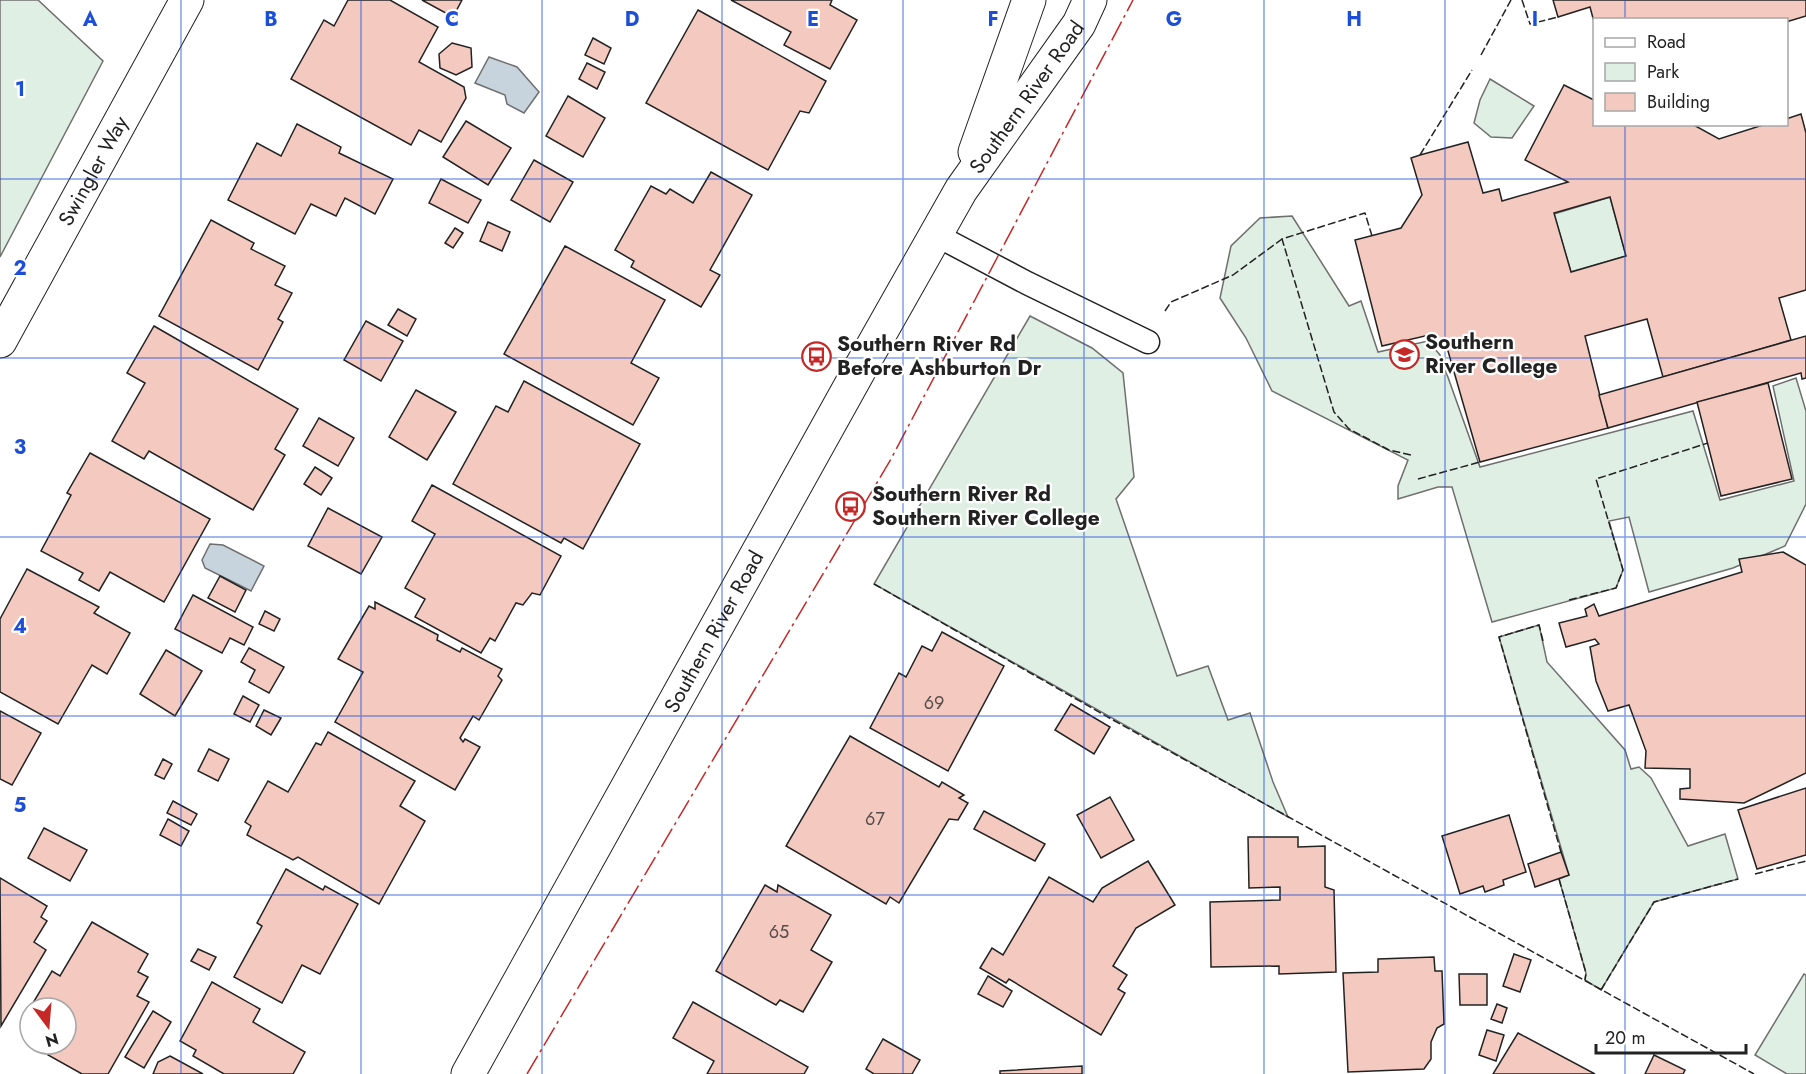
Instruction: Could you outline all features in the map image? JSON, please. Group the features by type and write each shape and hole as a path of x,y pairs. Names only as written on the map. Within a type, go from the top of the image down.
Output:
{"main road":[{"name":"Swingler Way","path":"0,341 187,0"},
{"name":"Southern River Road","path":"961,190 1029,0"},
{"name":"Southern River Road","path":"468,1074 961,190 1079,24 1090,0"}],"lane":[{"path":"936,235 1027,283 1148,342"}],"green space":[{"path":"0,0 38,0 103,61 0,257"},
{"path":"1490,79 1534,106 1512,138 1491,137 1474,123 1480,100"},
{"path":"1610,197 1626,256 1571,272 1554,214"},
{"path":"1292,216 1349,306 1361,301 1378,352 1428,341 1440,355 1480,467 1693,411 1720,500 1794,481 1773,386 1796,378 1806,411 1806,504 1785,546 1733,568 1649,592 1629,517 1609,521 1623,570 1616,588 1492,622 1452,487 1438,487 1398,499 1398,486 1408,460 1272,391 1246,338 1220,298 1231,246 1260,218"},
{"path":"1030,316 1092,348 1123,373 1134,477 1116,499 1177,676 1208,666 1228,720 1250,713 1273,782 1288,817 874,584"},
{"path":"1539,625 1547,662 1625,750 1631,769 1639,767 1651,778 1688,846 1725,834 1738,879 1654,902 1601,990 1585,980 1586,973 1559,879 1569,875 1499,637"},
{"path":"1804,974 1806,975 1806,1074 1787,1074 1755,1055"}],"shaded area":[{"path":"489,57 517,67 539,92 524,113 507,104 505,95 475,83"},
{"path":"210,544 223,545 264,566 251,591 205,568 202,560"}],"building":[{"path":"348,0 390,0 438,27 419,62 464,87 466,98 441,142 419,130 411,145 291,79 324,20 334,26"},
{"path":"422,0 462,0 453,17"},
{"path":"731,0 832,0 830,5 857,20 830,69 784,45 791,32"},
{"path":"1553,0 1806,0 1806,16 1788,21 1788,18 1593,18 1590,7 1558,17"},
{"path":"698,10 826,81 809,113 800,111 768,170 646,103"},
{"path":"593,38 611,48 604,64 585,55"},
{"path":"452,43 471,48 472,67 456,75 440,68 439,54"},
{"path":"587,63 605,72 597,89 579,79"},
{"path":"1564,85 1593,100 1593,126 1696,126 1719,139 1760,126 1788,126 1788,118 1801,114 1806,133 1806,290 1779,298 1791,340 1663,377 1647,319 1585,336 1608,428 1480,462 1448,351 1429,335 1382,346 1355,240 1401,228 1422,195 1411,158 1420,155 1468,142 1483,193 1499,189 1502,201 1568,182 1525,160","holes":["1610,197 1626,256 1571,272 1554,213"]},
{"path":"568,96 605,118 583,157 546,136"},
{"path":"466,121 511,148 488,185 443,157"},
{"path":"297,124 341,147 339,153 393,179 375,214 345,198 336,216 311,204 295,234 228,200 257,143 281,156"},
{"path":"534,160 573,182 550,222 511,200"},
{"path":"711,172 752,195 710,270 720,275 701,307 631,267 634,261 615,250 651,186 666,194 670,189 693,203"},
{"path":"441,179 481,200 468,223 429,203"},
{"path":"211,220 254,243 251,249 285,266 275,285 292,293 278,319 283,322 258,370 159,316"},
{"path":"488,222 510,232 502,251 480,241"},
{"path":"455,228 463,233 453,248 445,243"},
{"path":"565,246 665,300 631,363 659,378 633,425 504,354"},
{"path":"398,309 416,319 407,336 388,325"},
{"path":"366,321 403,341 381,381 344,360"},
{"path":"154,326 298,409 275,449 285,455 253,510 149,451 144,459 112,441 145,383 127,373"},
{"path":"1806,336 1806,378 1802,379 1801,373 1608,428 1599,395"},
{"path":"524,381 640,444 583,549 564,538 561,543 453,484 496,406 508,412"},
{"path":"1768,383 1792,479 1721,496 1697,402"},
{"path":"416,390 456,412 427,460 389,437"},
{"path":"319,418 354,438 338,466 303,446"},
{"path":"90,453 210,519 164,602 110,572 99,591 79,580 83,573 41,551 71,495 67,493"},
{"path":"315,467 332,478 321,495 304,484"},
{"path":"432,485 561,556 540,595 532,593 523,605 516,603 495,641 490,638 481,653 415,617 425,599 405,588 435,534 412,521"},
{"path":"328,508 382,537 361,574 308,546"},
{"path":"1783,552 1806,565 1806,773 1744,803 1680,799 1680,789 1690,788 1690,769 1645,768 1646,751 1629,705 1608,711 1596,681 1590,647 1599,644 1595,639 1566,647 1559,623 1587,616 1585,609 1594,604 1599,616 1742,572 1739,559"},
{"path":"27,569 99,607 94,613 130,633 107,674 92,665 58,724 0,692 0,619"},
{"path":"220,576 246,590 235,612 208,598"},
{"path":"193,595 253,627 244,645 230,638 222,653 175,629"},
{"path":"375,602 438,635 437,640 460,652 462,648 502,669 498,676 502,680 479,720 473,716 460,738 463,742 465,739 480,747 455,790 335,722 363,672 338,659 369,606 375,609"},
{"path":"265,611 280,619 274,631 259,624"},
{"path":"942,632 1004,666 948,771 870,728 899,673 906,677 922,646 932,651"},
{"path":"249,648 284,667 269,693 249,682 255,670 241,662"},
{"path":"166,650 202,671 175,716 140,694"},
{"path":"243,696 259,705 250,722 234,714"},
{"path":"1071,704 1110,727 1094,754 1055,730"},
{"path":"264,710 281,718 271,735 256,726"},
{"path":"0,711 41,733 12,785 0,779"},
{"path":"328,732 415,781 400,806 425,821 379,904 298,857 293,860 247,835 251,826 245,822 268,781 288,792 316,743 321,745"},
{"path":"850,736 939,787 942,782 964,795 959,798 968,803 958,820 949,819 899,903 890,897 886,904 786,846"},
{"path":"209,749 229,759 218,781 198,771"},
{"path":"163,759 172,764 164,779 155,775"},
{"path":"1806,788 1806,855 1757,869 1738,810"},
{"path":"1110,797 1134,840 1101,858 1077,815"},
{"path":"173,801 197,814 191,825 167,813"},
{"path":"984,811 1045,844 1035,861 974,829"},
{"path":"1509,815 1526,872 1503,880 1504,885 1485,892 1483,886 1460,894 1442,836"},
{"path":"168,819 189,831 181,846 160,835"},
{"path":"44,828 87,850 70,881 28,858"},
{"path":"1248,837 1298,837 1298,847 1325,846 1325,887 1334,890 1336,972 1279,974 1279,966 1211,967 1210,902 1280,900 1280,887 1249,888"},
{"path":"1561,852 1569,875 1535,887 1528,864"},
{"path":"1148,861 1175,905 1136,928 1113,966 1127,975 1118,989 1125,993 1101,1035 1009,979 1006,983 980,968 992,948 1003,955 1049,877 1093,902 1102,888"},
{"path":"286,869 323,890 325,886 358,904 320,974 302,965 282,1003 234,977 262,926 257,923"},
{"path":"0,878 47,906 41,917 47,921 34,942 46,950 1,1026"},
{"path":"765,885 777,892 778,885 831,915 811,950 832,962 803,1012 780,1000 776,1005 716,971"},
{"path":"92,922 148,954 138,972 148,977 137,996 149,1002 108,1074 82,1074 50,1056 78,1056 78,996 37,996 52,971 60,976"},
{"path":"198,949 216,957 209,970 191,961"},
{"path":"1514,954 1531,960 1520,992 1503,986"},
{"path":"1434,957 1435,971 1442,971 1444,1024 1437,1028 1431,1042 1431,1059 1424,1069 1348,1072 1343,973 1378,972 1378,959"},
{"path":"1459,974 1487,974 1487,1005 1460,1005"},
{"path":"988,976 1012,991 1003,1007 978,994"},
{"path":"212,982 260,1009 253,1022 305,1052 293,1074 224,1074 193,1056 196,1050 180,1041"},
{"path":"693,1002 808,1067 804,1074 707,1074 714,1061 673,1038"},
{"path":"1497,1004 1507,1008 1502,1023 1491,1019"},
{"path":"153,1011 171,1022 144,1068 125,1057"},
{"path":"1487,1030 1504,1035 1496,1061 1479,1055"},
{"path":"1518,1033 1595,1074 1493,1074"},
{"path":"883,1039 920,1060 912,1074 874,1074 866,1069"},
{"path":"1654,1055 1685,1070 1683,1074 1645,1074"},
{"path":"170,1056 203,1074 153,1074 158,1062"},
{"path":"1082,1066 1082,1074 1000,1074 1000,1071"}],"fence":[{"path":"1481,55 1511,0"},
{"path":"1522,0 1530,24 1558,17"},
{"path":"1420,155 1472,70"},
{"path":"1372,236 1365,213 1282,239 1334,412 1349,429 1389,450 1411,455"},
{"path":"1165,311 1171,302 1233,275 1282,239"},
{"path":"1569,600 1616,588 1623,570 1596,479 1708,443"},
{"path":"1418,479 1480,462"},
{"path":"874,584 1113,720 1754,1074"},
{"path":"1543,641 1539,625 1499,637 1561,852"},
{"path":"1755,874 1806,861"},
{"path":"1559,879 1586,973 1585,980"},
{"path":"1601,990 1654,902 1738,879"}],"power":[{"path":"527,1074 891,459 1133,0"}],"place":[{"name":"Southern River College","path":"1404,354"},
{"name":"Southern River Rd Before Ashburton Dr","path":"816,356"},
{"name":"Southern River Rd Southern River College","path":"851,506"}]}
